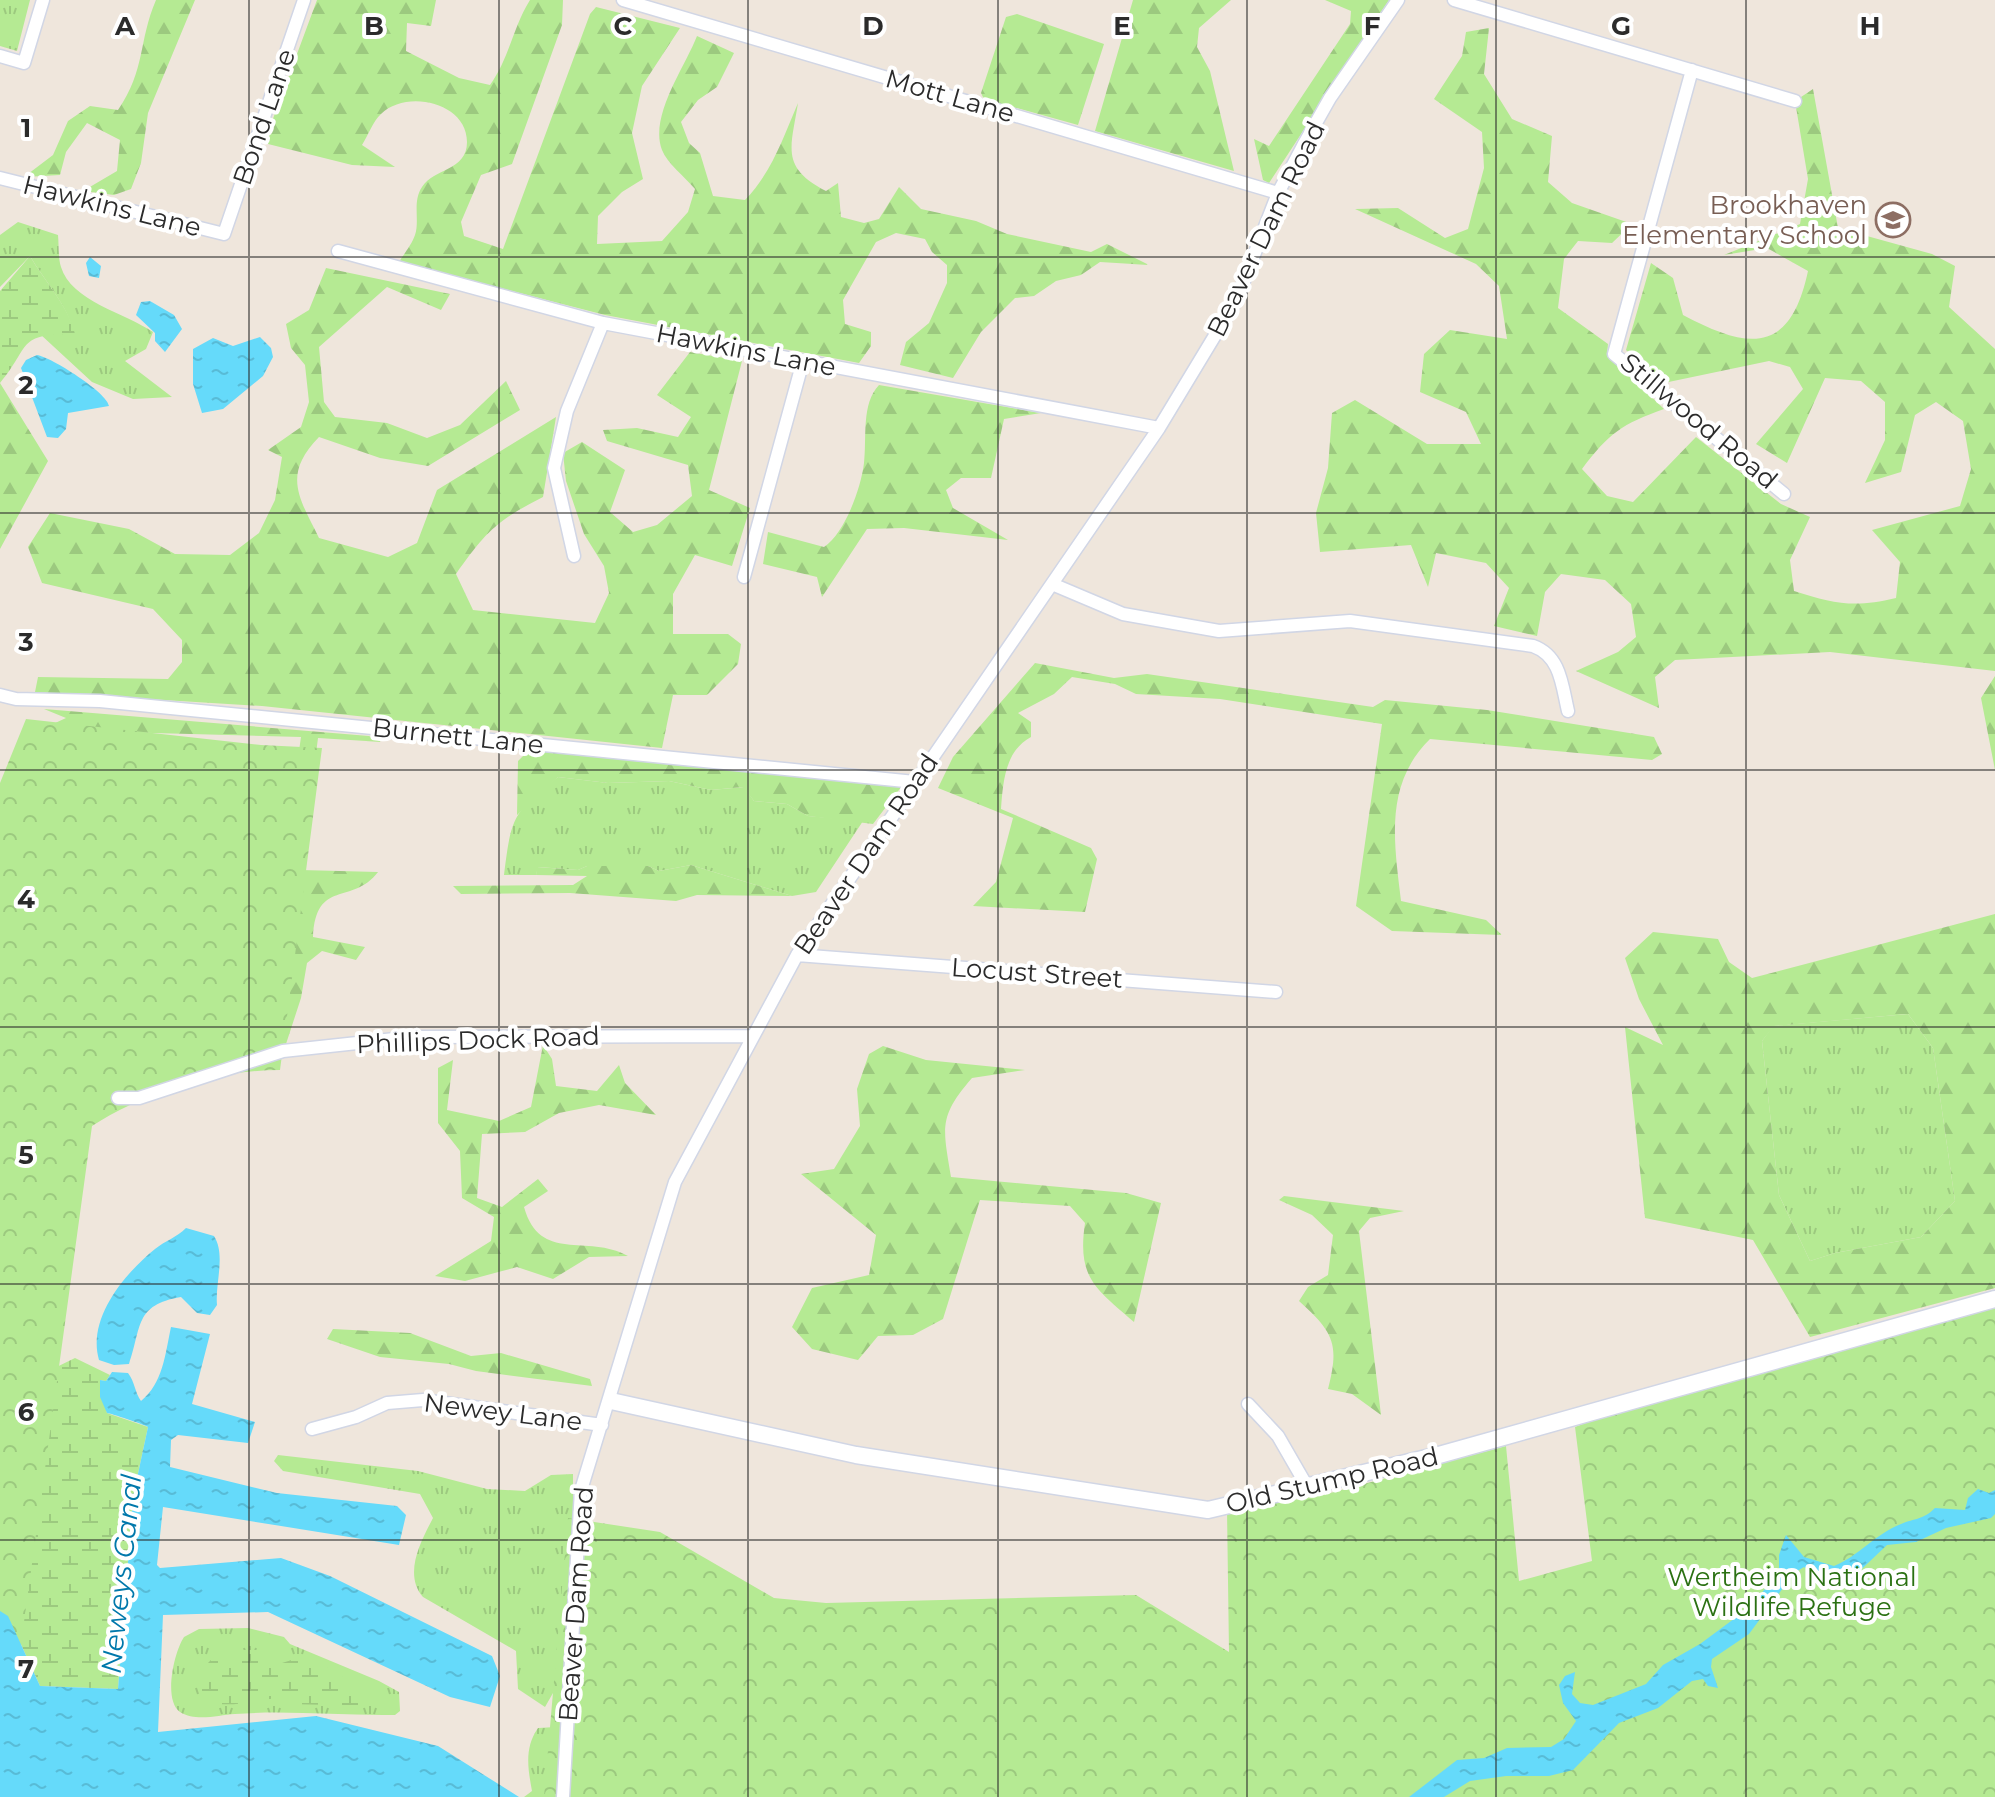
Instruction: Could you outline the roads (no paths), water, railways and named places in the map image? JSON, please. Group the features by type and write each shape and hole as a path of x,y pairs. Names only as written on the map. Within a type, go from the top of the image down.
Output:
{"street":[{"path":"0,56 24,63 43,0"},
{"name":"Bond Lane","path":"224,234 304,0"},
{"name":"Mott Lane","path":"623,0 1278,193"},
{"name":"Beaver Dam Road","path":"563,1797 581,1490 611,1401 675,1182 797,955 1159,428 1237,299 1278,193 1330,98 1398,0"},
{"path":"1454,0 1795,101"},
{"name":"Stillwood Road","path":"1692,70 1614,354 1784,494"},
{"name":"Hawkins Lane","path":"0,178 224,234"},
{"name":"Hawkins Lane","path":"338,251 603,323 1159,428"},
{"path":"574,556 554,468 567,411 603,323"},
{"path":"744,577 803,361"},
{"path":"1052,584 1123,614 1219,631 1350,621 1533,646 1550,656 1557,666 1568,711"},
{"name":"Burnett Lane","path":"0,695 16,699 100,701 915,782"},
{"name":"Locust Street","path":"797,955 1276,992"},
{"name":"Phillips Dock Road","path":"118,1098 139,1098 283,1051 413,1037 751,1036"},
{"name":"Old Stump Road","path":"611,1401 856,1455 1208,1510 1439,1455 1995,1299"},
{"name":"Newey Lane","path":"312,1429 356,1417 387,1403 423,1400 602,1425"},
{"path":"1248,1404 1278,1436 1308,1488"}],"water":[{"path":"90,257 101,266 99,278 89,276 86,263"},
{"path":"150,301 174,315 182,329 165,352 155,341 155,333 136,315 141,302"},
{"path":"260,337 271,348 273,357 263,376 223,409 202,413 193,384 193,349 213,338 233,346"},
{"path":"37,355 78,376 109,406 68,413 66,429 58,438 47,437 21,368 26,360"},
{"path":"186,1228 214,1236 220,1260 217,1305 210,1315 197,1313 181,1297 155,1306 142,1320 129,1364 114,1365 99,1360 98,1329 103,1313 120,1284 143,1259"},
{"path":"171,1327 210,1334 192,1404 255,1422 248,1443 178,1435 171,1440 170,1467 277,1493 397,1506 406,1515 399,1545 163,1507 157,1565 160,1568 281,1558 330,1576 492,1656 500,1676 490,1707 450,1697 268,1612 163,1615 158,1732 316,1716 438,1746 519,1797 0,1797 0,1611 8,1616 40,1686 118,1689 133,1497 148,1427 107,1413 100,1397 100,1380 106,1381 112,1372 128,1373 141,1401 159,1377"},
{"path":"1978,1489 1989,1493 1995,1490 1995,1514 1991,1518 1946,1528 1916,1542 1887,1545 1847,1583 1833,1586 1804,1567 1794,1573 1749,1634 1712,1659 1711,1667 1718,1688 1708,1686 1703,1679 1692,1681 1658,1708 1619,1723 1573,1770 1549,1776 1506,1776 1470,1781 1444,1797 1409,1797 1457,1760 1484,1758 1507,1748 1551,1747 1564,1739 1576,1721 1563,1703 1559,1685 1565,1676 1575,1672 1572,1694 1580,1703 1593,1705 1646,1684 1663,1665 1700,1644 1750,1607 1779,1572 1779,1555 1786,1535 1804,1557 1834,1566 1892,1528 1923,1517 1935,1508 1965,1510 1968,1498"}],"place":[{"name":"Brookhaven Elementary School","path":"1893,220"}],"water label":[{"name":"Neweys Canal","path":"121,1574"}],"park label":[{"name":"Wertheim National Wildlife Refuge","path":"1792,1592"}]}
